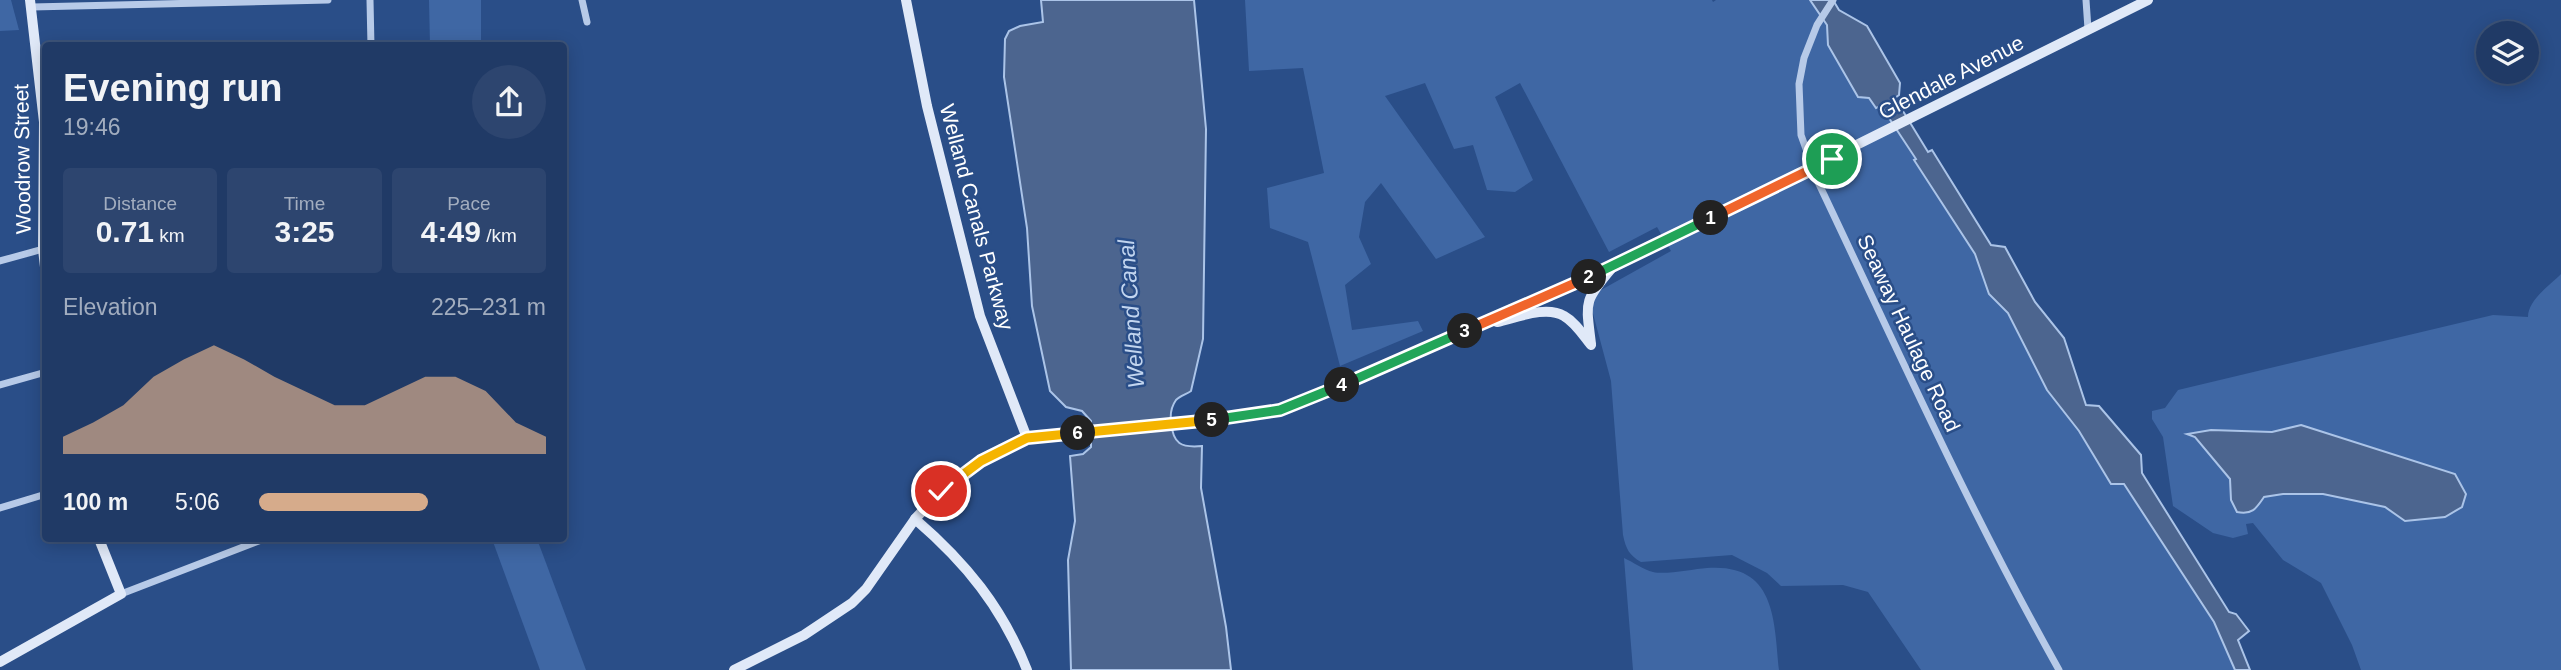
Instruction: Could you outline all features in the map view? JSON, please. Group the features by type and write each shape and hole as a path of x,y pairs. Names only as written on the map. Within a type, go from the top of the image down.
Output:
{"main road":[{"name":"Welland Canals Parkway","path":"906,0 928,106 980,316 1027,438"},
{"name":"Glendale Avenue","path":"734,670 804,635 852,603 866,589 915,519 941,491 981,461 1027,438 1280,410 1313,398 1613,266 2148,0"},
{"name":"Woodrow Street","path":"31,4 42,97"},
{"path":"1477,326 1555,312 1564,316 1591,345 1587,316 1589,300 1591,293 1613,266"},
{"path":"915,519 968,569 1004,620 1027,670"},
{"path":"0,662 121,594 100,542"}],"street":[{"path":"31,4 328,0"},
{"path":"370,0 371,42"},
{"path":"582,0 587,22"},
{"name":"Seaway Haulage Road","path":"1833,0 1817,25 1804,58 1799,84 1801,135 1818,182 1982,527 2059,670"},
{"path":"2086,0 2088,29"},
{"path":"0,261 42,249"},
{"path":"0,385 42,373"},
{"path":"0,508 42,495"},
{"path":"121,594 253,542"}],"shaded area":[{"path":"0,0 11,0 19,30 0,31"},
{"path":"429,0 481,0 481,42 430,42"},
{"path":"1245,0 1810,0 1827,25 1828,45 1858,96 1869,98 1881,106 1916,159 1975,254 1989,294 2008,313 2047,390 2079,431 2111,484 2124,484 2214,622 2235,670 1921,670 1868,592 1843,585 1781,586 1767,573 1732,555 1641,562 1634,557 1627,548 1623,535 1611,381 1591,306 1592,297 1671,251 1657,227 1609,252 1520,83 1495,97 1533,180 1515,192 1487,190 1473,145 1454,149 1425,83 1385,96 1485,237 1436,259 1381,183 1365,202 1359,237 1371,264 1345,285 1352,330 1418,321 1423,331 1340,366 1308,242 1270,228 1267,188 1324,173 1303,68 1249,71"},
{"path":"2561,274 2561,670 2361,670 2352,645 2321,583 2283,560 2253,523 2246,524 2248,534 2233,538 2213,533 2173,506 2163,437 2152,419 2152,411 2165,408 2178,390 2493,315 2528,317 2536,299"},
{"path":"493,542 538,542 586,670 540,670"},
{"path":"1624,558 1658,573 1707,568 1730,569 1747,575 1759,585 1767,598 1775,632 1779,670 1633,670"}],"water":[{"name":"Welland Canal","path":"1041,0 1194,0 1206,129 1203,339 1191,391 1176,400 1171,419 1174,435 1179,443 1202,446 1201,488 1231,670 1071,670 1068,560 1075,521 1070,456 1083,454 1091,447 1091,421 1082,411 1066,407 1050,391 1032,306 1027,228 1004,77 1005,39 1009,31 1020,26 1043,22"},
{"path":"1810,0 1833,0 1839,10 1867,26 1900,83 1899,95 1895,98 1928,152 1932,150 1991,245 2005,247 2035,302 2064,338 2086,405 2099,406 2141,455 2142,473 2229,612 2236,614 2249,631 2238,640 2250,670 2235,670 2214,622 2124,484 2111,484 2079,431 2047,390 2008,313 1989,294 1975,254 1914,160 1916,159 1881,106 1876,108 1869,98 1858,97 1828,45 1827,25"},
{"path":"2301,425 2455,474 2466,494 2462,507 2445,517 2405,521 2385,507 2323,494 2283,494 2264,497 2250,512 2237,512 2231,500 2230,479 2195,437 2187,434 2211,430 2272,432"}],"route":[{"path":"941,491 981,461 1027,438 1231,418 1280,410 1313,398 1613,266 1832,159"}]}
